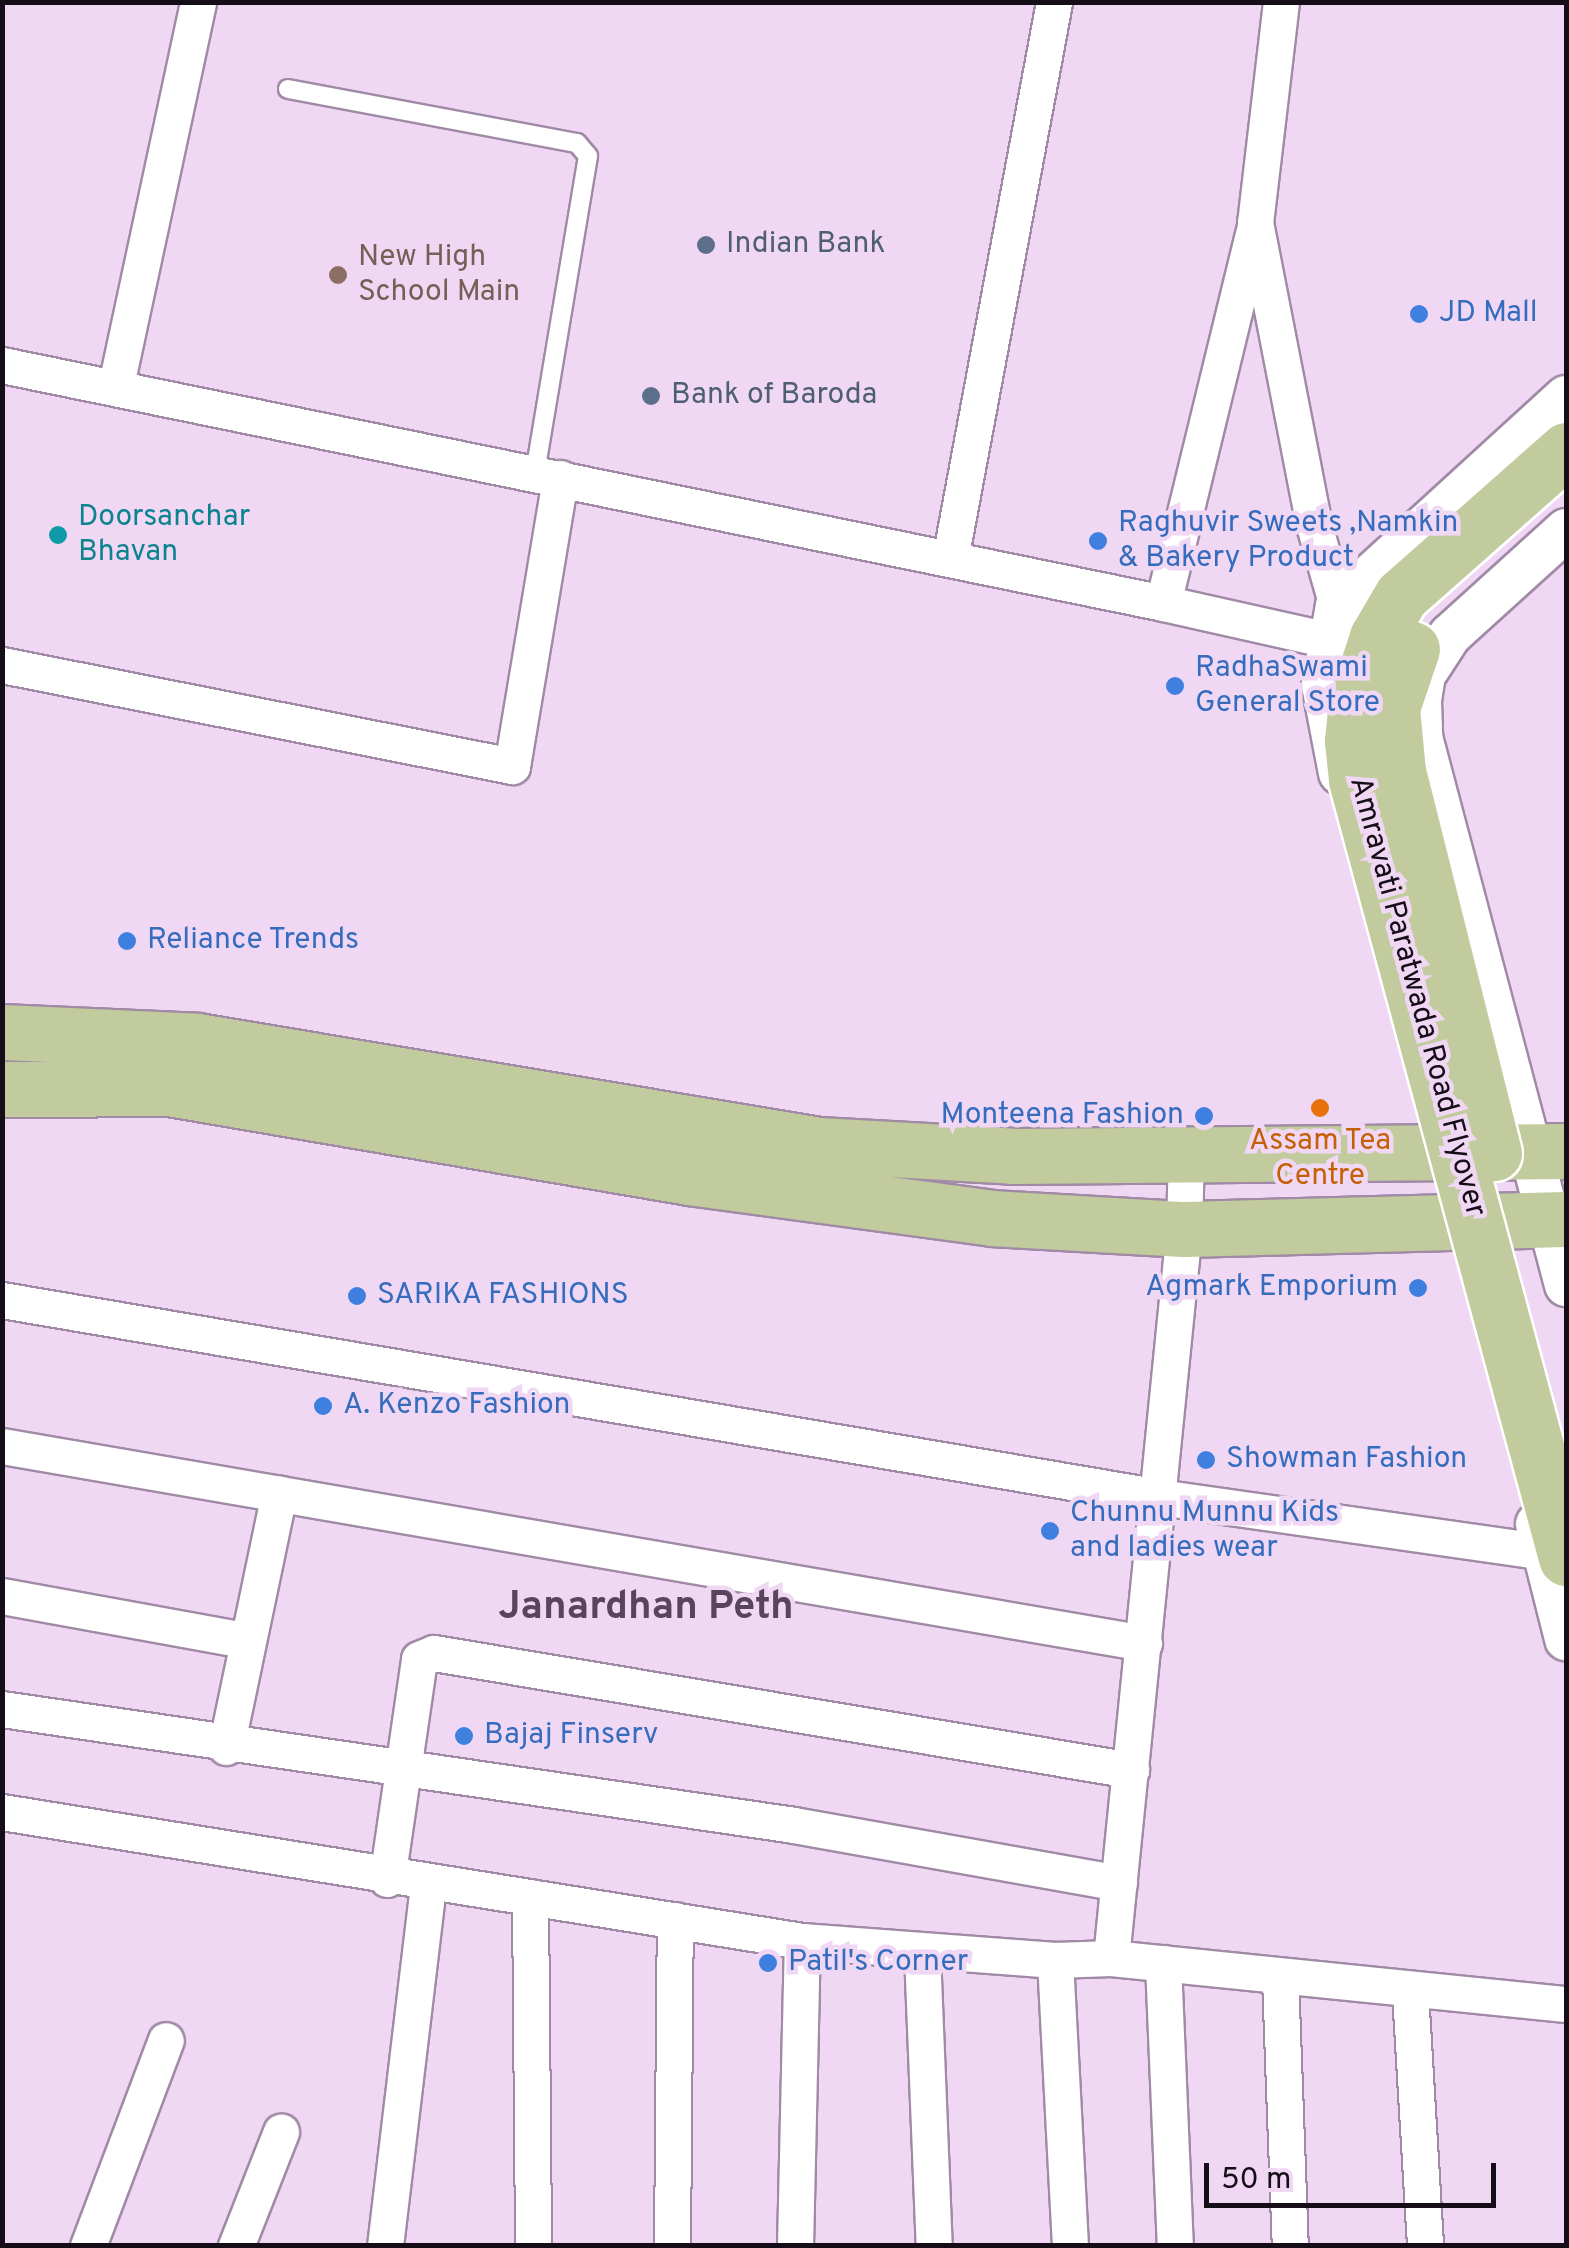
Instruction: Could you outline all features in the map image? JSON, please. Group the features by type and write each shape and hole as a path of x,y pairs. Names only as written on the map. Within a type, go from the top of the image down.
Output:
{"main road":[{"name":"Amravati Paratwada Road Flyover","path":"1556,1555 1365,816 1352,741 1356,701 1377,636 1401,596 1566,450"},
{"name":"Amravati Paratwada Road Flyover","path":"1566,492 1427,618 1392,708 1398,770 1566,1427"},
{"path":"2,1032 197,1041 373,1097 689,1177 972,1215 1184,1230 1454,1226 1557,1219"},
{"path":"2,1089 170,1088 373,1097 820,1144 1014,1156 1433,1148 1549,1151"}],"street":[{"path":"116,386 198,2"},
{"path":"950,559 1054,2"},
{"path":"1163,603 1256,222 1281,2"},
{"path":"1256,222 1332,623 1326,714 1454,1226 1556,1555 1566,1640"},
{"path":"2,365 1163,603 1332,623 1420,701"},
{"path":"1332,623 1566,397"},
{"path":"2,665 512,766 547,475"},
{"path":"1566,530 1450,635 1424,675 1420,701 1422,737 1549,1151 1566,1285"},
{"path":"1111,1958 1184,1230 1186,1153"},
{"path":"2,1300 1159,1497 1556,1555"},
{"path":"2,1446 1144,1643"},
{"path":"226,1746 244,1640 279,1494"},
{"path":"2,1596 244,1640"},
{"path":"387,1879 419,1659 434,1653 1131,1770"},
{"path":"2,1709 226,1746 794,1825 1118,1883"},
{"path":"2,1812 428,1886 530,1897 802,1941 922,1953 1055,1960 1111,1958 1410,1992 1566,2004"},
{"path":"384,2246 428,1886"},
{"path":"530,1897 533,2246"},
{"path":"672,2246 675,1920"},
{"path":"795,2246 802,1941"},
{"path":"922,1953 934,2246"},
{"path":"1055,1960 1070,2246"},
{"path":"1163,1963 1175,2246"},
{"path":"1280,1978 1290,2246"},
{"path":"1410,1992 1425,2246"},
{"path":"88,2246 166,2040"},
{"path":"236,2246 281,2132"}],"lane":[{"path":"288,89 577,144 588,156 547,475"}],"place":[{"name":"Indian Bank","path":"706,245"},
{"name":"New High School Main","path":"338,275"},
{"name":"JD Mall","path":"1419,314"},
{"name":"Bank of Baroda","path":"651,396"},
{"name":"Doorsanchar Bhavan","path":"58,535"},
{"name":"Raghuvir Sweets ,Namkin & Bakery Product","path":"1098,541"},
{"name":"RadhaSwami General Store","path":"1175,686"},
{"name":"Reliance Trends","path":"127,941"},
{"name":"Assam Tea Centre","path":"1320,1108"},
{"name":"Monteena Fashion","path":"1204,1116"},
{"name":"Agmark Emporium","path":"1418,1288"},
{"name":"SARIKA FASHIONS","path":"357,1296"},
{"name":"A. Kenzo Fashion","path":"323,1406"},
{"name":"Showman Fashion","path":"1206,1460"},
{"name":"Chunnu Munnu Kids and ladies wear","path":"1050,1531"},
{"name":"Bajaj Finserv","path":"464,1736"},
{"name":"Patil's Corner","path":"768,1963"}],"district":[{"name":"Janardhan Peth","path":"646,1608"}]}
